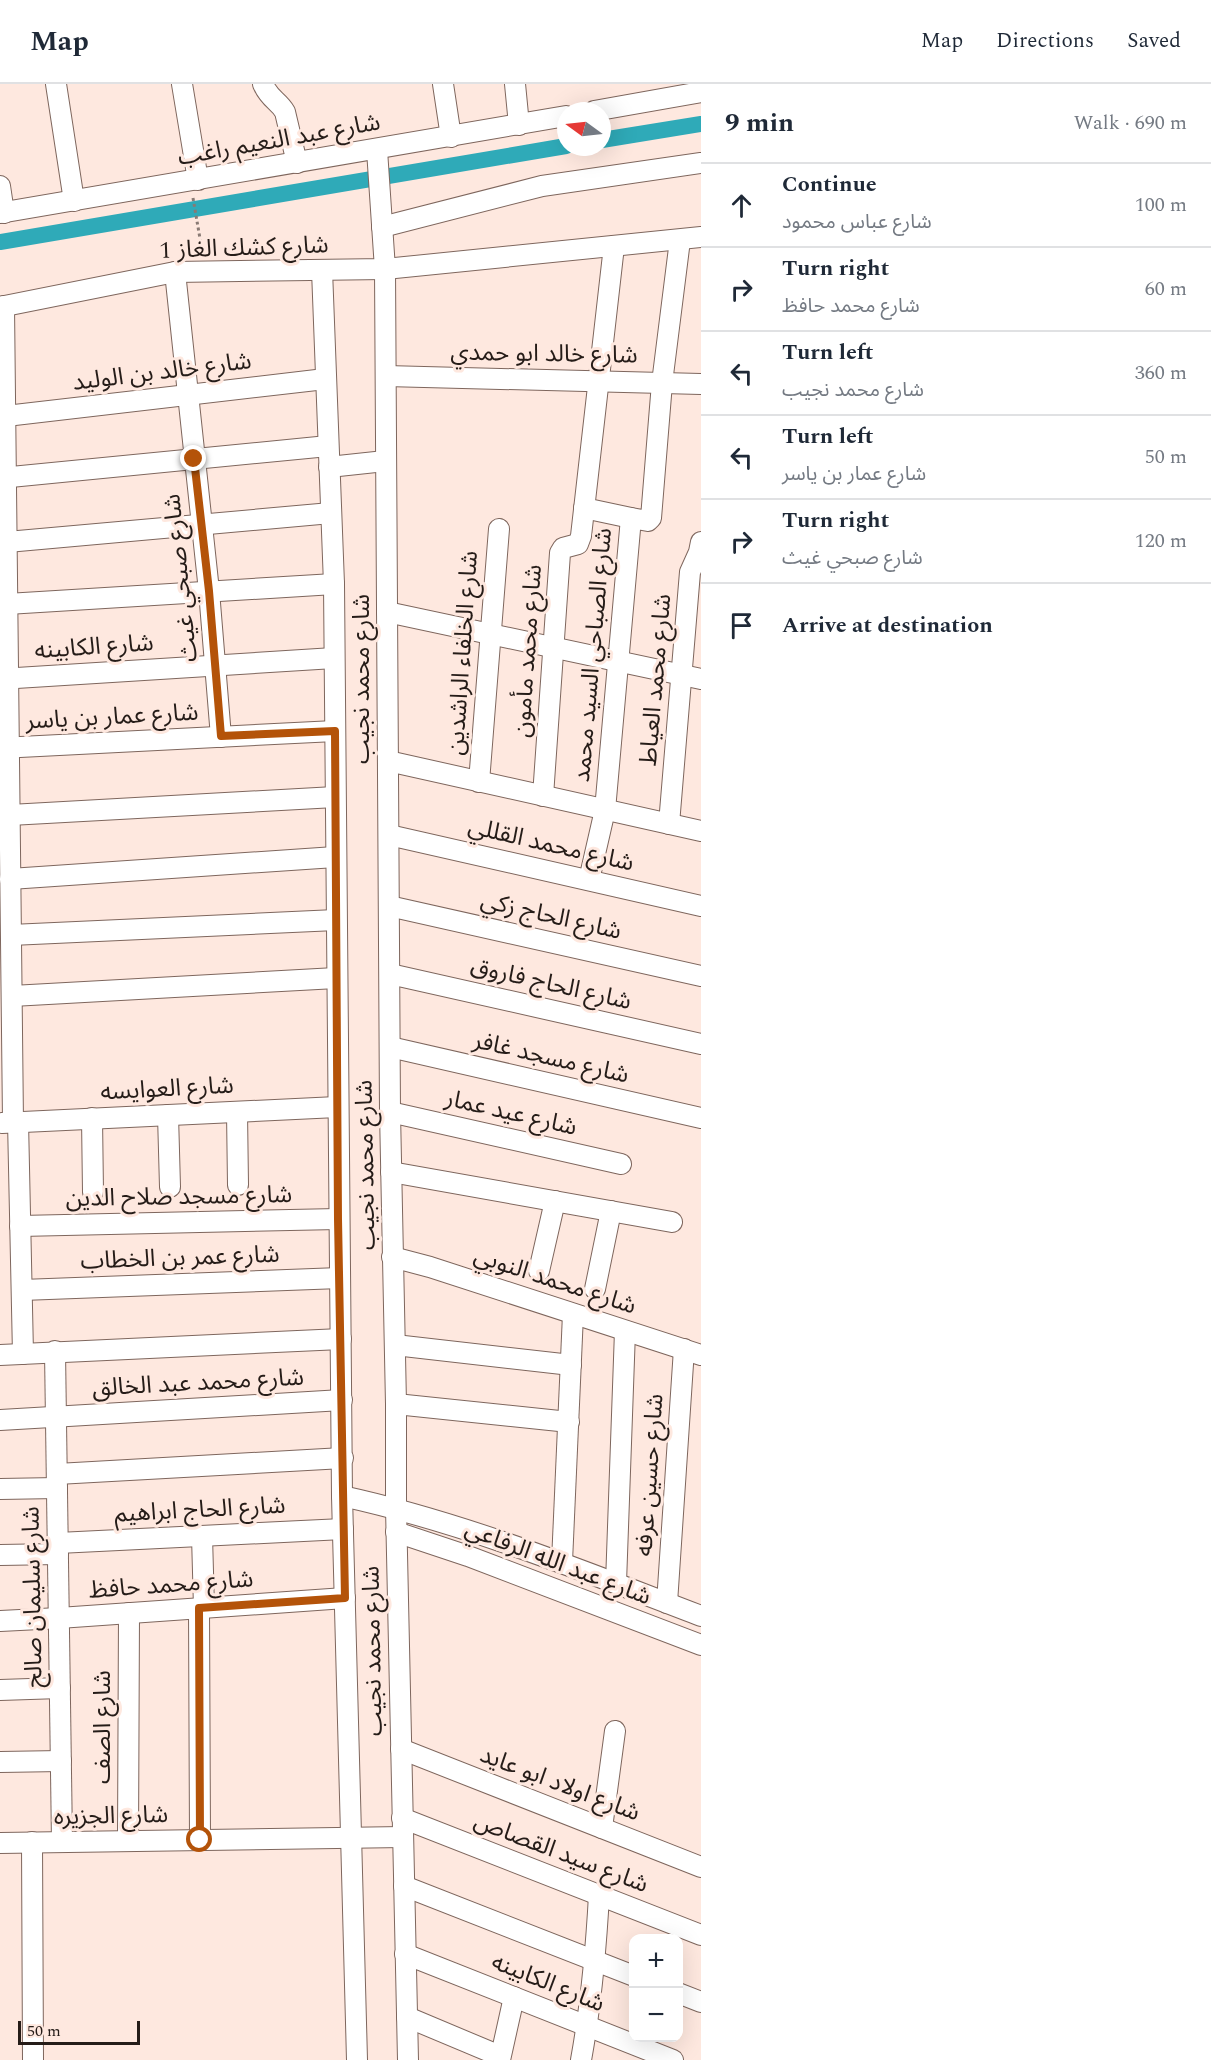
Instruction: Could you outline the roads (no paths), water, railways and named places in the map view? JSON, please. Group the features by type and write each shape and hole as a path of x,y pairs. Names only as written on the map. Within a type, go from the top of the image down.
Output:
{"street":[{"path":"56,84 74,201"},
{"path":"182,84 198,180"},
{"path":"263,84 269,96 281,105 285,112 297,163"},
{"path":"443,84 451,137"},
{"path":"514,84 519,124"},
{"path":"611,108 701,92"},
{"name":"شارع عبد النعيم راغب","path":"2,213 557,118"},
{"name":"شارع محمد نجيب","path":"377,150 385,269 390,1112 396,1404 396,1532 408,2060"},
{"path":"382,221 542,186 701,163"},
{"path":"0,186 2,213"},
{"name":"شارع كشك الغاز 1","path":"2,307 174,272 385,269 701,237"},
{"name":"شارع الصباحي السيد محمد","path":"588,880 605,810 631,518 648,521 651,518 662,383 680,240"},
{"name":"شارع محمد مأمون","path":"543,796 560,551 579,543 614,246"},
{"name":"شارع محمد نجيب","path":"322,270 334,584 342,1496 357,2060"},
{"name":"شارع صبحي غيث","path":"174,272 209,591 221,736"},
{"path":"2,307 6,416 3,478 8,604 4,678 4,747 10,815 12,996 10,1122 20,1226 23,1353"},
{"name":"شارع خالد ابو حمدي","path":"386,376 701,384"},
{"name":"شارع خالد بن الوليد","path":"6,416 325,379"},
{"path":"3,478 328,446"},
{"path":"329,467 385,461"},
{"path":"584,508 631,518"},
{"path":"7,542 331,513"},
{"name":"شارع الخلفاء الراشدين","path":"479,782 499,529"},
{"name":"شارع محمد العياط","path":"669,824 692,677 690,572 701,542"},
{"path":"8,604 334,584"},
{"path":"387,612 692,677"},
{"name":"شارع الكابينه","path":"4,678 334,658"},
{"name":"شارع عمار بن ياسر","path":"4,747 335,731"},
{"path":"388,761 701,831"},
{"path":"10,815 335,797"},
{"name":"شارع محمد القللي","path":"389,835 701,906"},
{"path":"10,879 336,857"},
{"name":"شارع الحاج زكي","path":"389,906 701,976"},
{"path":"11,934 336,920"},
{"name":"شارع الحاج فاروق","path":"390,974 701,1044"},
{"path":"12,996 336,978"},
{"name":"شارع مسجد غافر","path":"390,1047 701,1118"},
{"name":"شارع العوايسه","path":"10,1122 337,1107"},
{"path":"237,1112 238,1185"},
{"name":"شارع عيد عمار","path":"390,1112 621,1164"},
{"path":"168,1115 170,1187"},
{"path":"92,1118 93,1192"},
{"path":"391,1172 672,1222"},
{"path":"539,1271 555,1201"},
{"path":"595,1289 611,1211"},
{"name":"شارع مسجد صلاح الدين","path":"20,1226 338,1219"},
{"name":"شارع محمد النوبي","path":"392,1257 430,1267 693,1352"},
{"name":"شارع عمر بن الخطاب","path":"22,1290 340,1278"},
{"path":"562,1562 573,1314"},
{"path":"616,1583 625,1331"},
{"path":"0,1355 341,1339"},
{"path":"395,1345 572,1365"},
{"name":"شارع سليمان صالح","path":"55,1352 62,1842"},
{"name":"شارع حسين عرفه","path":"667,1603 693,1352"},
{"name":"شارع محمد عبد الخالق","path":"0,1420 342,1400"},
{"path":"396,1404 569,1422"},
{"path":"0,1489 57,1481 343,1458"},
{"name":"شارع عبد الله الرفاعي","path":"342,1496 396,1508 453,1525 562,1562 701,1616"},
{"name":"شارع الحاج ابراهيم","path":"0,1555 202,1536 343,1529"},
{"name":"شارع عبد الله الرفاعي","path":"396,1532 468,1556 701,1645"},
{"path":"200,1840 202,1536"},
{"name":"شارع محمد حافظ","path":"0,1621 345,1598"},
{"name":"شارع الصف","path":"128,1841 129,1613"},
{"path":"0,1690 60,1688"},
{"path":"602,1828 615,1731"},
{"name":"شارع اولاد ابو عايد","path":"401,1749 701,1867"},
{"path":"0,1762 61,1761"},
{"name":"شارع الجزيره","path":"0,1843 351,1838 403,1828"},
{"name":"شارع سيد القصاص","path":"403,1828 599,1895 701,1935"},
{"path":"32,1842 33,2060"},
{"path":"404,1886 629,1974"},
{"path":"581,2060 588,2026 599,1895"},
{"name":"شارع الكابينه","path":"405,1954 672,2060"},
{"path":"683,1995 701,2002"},
{"path":"407,2017 500,2058 514,1997"}],"waterway":[{"path":"611,139 701,124"},
{"path":"0,242 557,148"}]}
